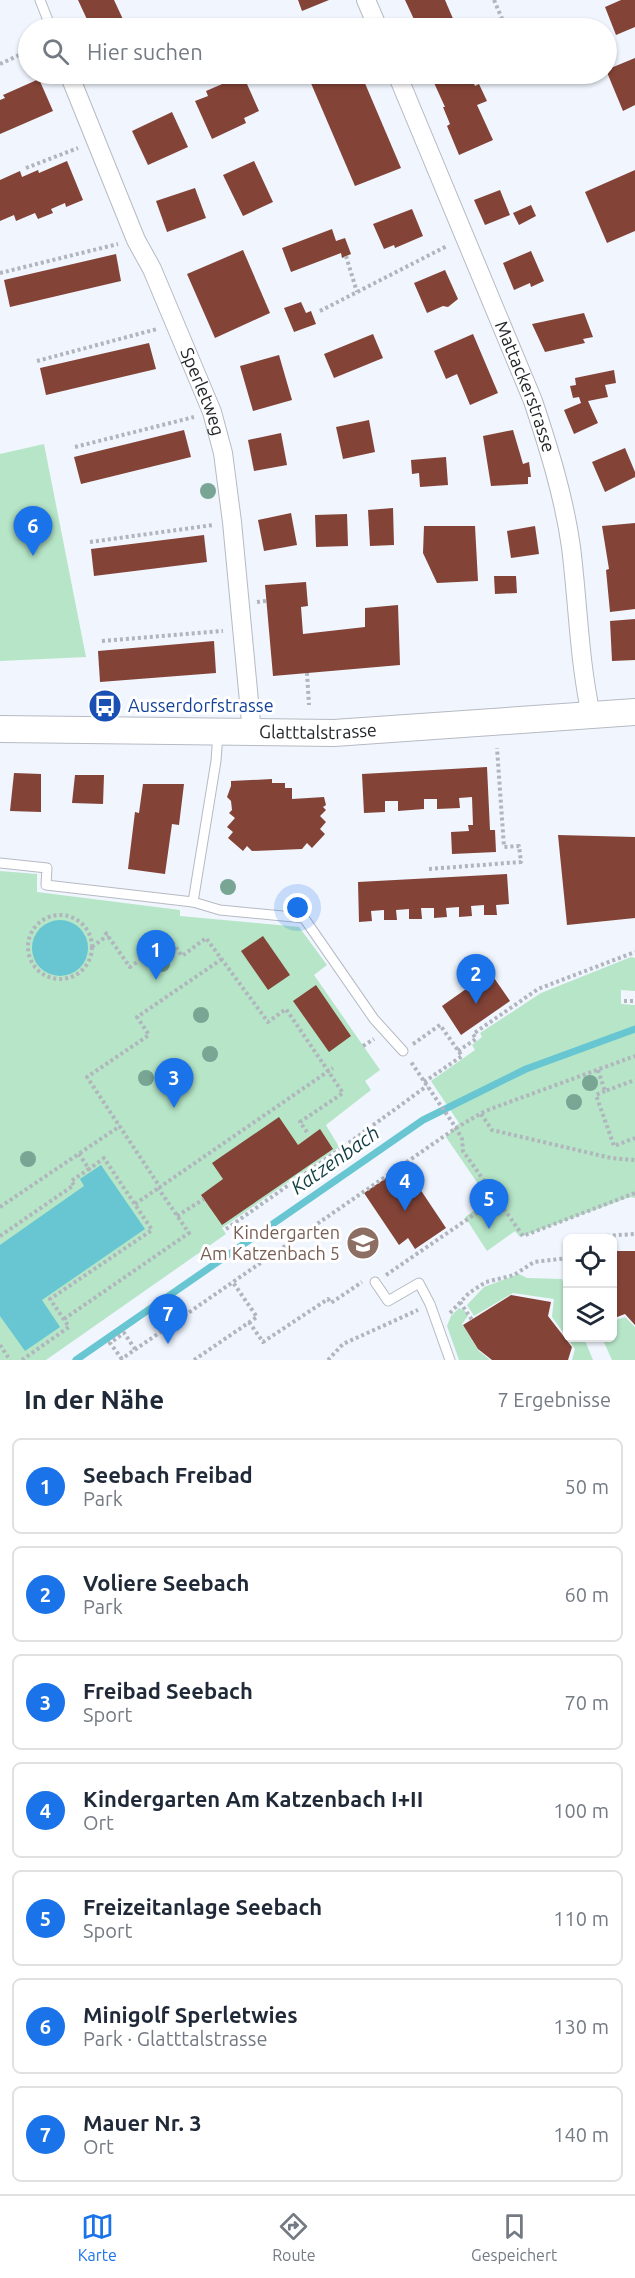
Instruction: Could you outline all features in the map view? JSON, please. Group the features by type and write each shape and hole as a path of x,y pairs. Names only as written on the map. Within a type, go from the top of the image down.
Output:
{"main road":[{"name":"Glatttalstrasse","path":"0,729 334,733 635,712"}],"street":[{"path":"366,0 374,18"},
{"name":"Sperletweg","path":"73,84 136,240 152,269 212,412 223,453 232,522 252,733"},
{"name":"Mattackerstrasse","path":"401,84 533,401 557,476 571,546 585,687 591,715"}],"lane":[{"path":"40,0 47,18"},
{"path":"193,902 216,761 218,733"},
{"path":"0,863 47,868 46,885 193,902 220,910 304,918 374,1019 403,1051"},
{"path":"375,1282 388,1301 419,1282 430,1304 450,1360"}],"path":[{"path":"494,0 502,18"},
{"path":"0,64 18,56"},
{"path":"26,168 95,141"},
{"path":"320,311 464,238"},
{"path":"0,273 136,240"},
{"path":"346,256 357,292"},
{"path":"38,361 175,324"},
{"path":"75,447 212,412"},
{"path":"90,542 232,522"},
{"path":"102,641 242,629"},
{"path":"307,673 309,705"},
{"path":"429,868 521,862 519,846 504,847 497,748"},
{"path":"92,946 89,934 82,924 69,917 56,916 45,919 33,932 28,950 35,967 44,975 54,979 67,979 80,972 87,964 92,946 106,933 130,967 170,939 182,956 206,938 268,1022 286,1009 331,1070 343,1093 300,1122 307,1132"},
{"path":"458,1051 476,1039 473,1034 538,989 635,952"},
{"path":"64,1319 189,1233 87,1077 149,1035 137,1017 222,959"},
{"path":"624,1000 635,1001"},
{"path":"226,1228 343,1147 426,1084 462,1056 441,1025 403,1051 426,1084 431,1091 455,1126 462,1140 463,1151 523,1236 635,1193"},
{"path":"135,1349 124,1333 110,1343 121,1359 455,1126 635,1056"},
{"path":"135,1204 331,1070"},
{"path":"598,1070 605,1091"},
{"path":"635,1080 596,1095 615,1146 635,1138"},
{"path":"481,1114 492,1130 611,1158 635,1160"},
{"path":"0,1207 120,1126"},
{"path":"79,1154 89,1169"},
{"path":"0,1236 74,1185 71,1181 104,1158 152,1230 51,1299 69,1327 22,1360"},
{"path":"177,1216 204,1199"},
{"path":"249,1322 263,1342 328,1299 331,1303 371,1276 375,1282 497,1199"},
{"path":"617,1236 635,1234"},
{"path":"444,1319 469,1293 486,1282 514,1275 534,1262 563,1258"},
{"path":"194,1360 257,1317 232,1281"},
{"path":"460,1302 472,1320"},
{"path":"328,1360 343,1344 430,1304"},
{"path":"0,1345 10,1360"}],"green space":[{"path":"44,444 86,657 0,661 0,454"},
{"path":"0,871 37,874 37,892 180,910 180,916 299,927 327,965 314,975 380,1070 365,1081 371,1090 326,1125 339,1147 222,1228 226,1234 46,1360 0,1360"},
{"path":"631,957 635,958 635,991 621,990 621,1004 635,1005 635,1198 630,1197 520,1237 515,1231 487,1251 465,1217 489,1200 446,1137 459,1123 431,1081 475,1050 472,1045 482,1037 480,1033 541,993"},
{"path":"519,1274 527,1278 562,1279 563,1332 552,1317 554,1299 513,1293 474,1316 467,1305 484,1287"},
{"path":"459,1308 468,1316 462,1324 479,1351 490,1360 459,1360 447,1326 451,1316"},
{"path":"625,1317 635,1327 635,1360 612,1360 604,1342 617,1342 617,1320"},
{"path":"570,1342 586,1342 593,1360 572,1360 575,1349"}],"water":[{"path":"60,920 71,922 80,928 86,937 88,948 86,959 80,968 71,974 60,976 49,974 40,968 34,959 32,948 34,937 40,928 49,922"},
{"path":"101,1165 145,1229 42,1300 60,1327 25,1351 0,1316 0,1245 84,1186 80,1179"}],"building":[{"path":"78,0 114,0 122,18 86,18"},
{"path":"298,0 329,0 302,11"},
{"path":"405,0 445,0 453,18 413,18"},
{"path":"621,0 635,0 635,27 617,35 617,18 609,18 605,7"},
{"path":"635,58 635,105 623,111 612,84 617,84 617,65"},
{"path":"28,84 41,84 53,111 0,134 0,100 5,98 3,95"},
{"path":"222,84 247,84 259,111 244,118 246,123 212,139 195,101 208,96 206,91"},
{"path":"311,84 365,84 401,168 355,186"},
{"path":"435,84 474,84 475,86 479,84 487,101 477,105 493,140 459,155 447,126 450,124 443,107 445,107"},
{"path":"172,112 188,147 148,165 132,131"},
{"path":"67,161 83,200 66,207 65,203 51,209 53,213 38,219 35,213 16,221 14,215 0,221 0,180 20,171 22,177 38,170 39,173"},
{"path":"254,161 273,202 243,216 223,175"},
{"path":"635,170 635,231 607,243 585,192"},
{"path":"195,188 206,218 167,232 156,201"},
{"path":"500,190 510,215 485,225 474,200"},
{"path":"531,205 536,216 519,225 513,213"},
{"path":"412,209 423,236 395,248 394,245 384,249 373,224"},
{"path":"332,229 336,241 345,238 351,254 342,258 341,253 291,272 282,248"},
{"path":"243,250 270,313 215,338 187,274"},
{"path":"531,251 544,281 531,287 530,283 514,290 503,263"},
{"path":"116,254 121,281 10,307 4,280"},
{"path":"445,270 458,299 448,307 443,306 427,313 414,283"},
{"path":"301,302 306,313 311,311 316,324 294,332 284,308"},
{"path":"584,313 593,337 583,339 585,343 545,352 532,324"},
{"path":"373,334 383,358 334,378 324,354"},
{"path":"473,334 498,393 470,405 457,374 446,379 434,351"},
{"path":"149,343 156,369 46,395 40,368"},
{"path":"279,355 292,400 253,411 240,366"},
{"path":"614,370 616,383 605,385 608,397 588,401 598,423 574,434 564,410 581,403 579,397 573,398 570,386 576,385 575,378"},
{"path":"369,420 375,452 343,459 336,427"},
{"path":"184,430 191,457 81,484 74,457"},
{"path":"513,430 523,464 529,462 531,477 528,477 528,484 491,486 483,436"},
{"path":"281,433 287,465 254,471 248,440"},
{"path":"625,448 635,477 605,492 592,462"},
{"path":"446,457 448,485 420,487 419,473 412,474 411,460"},
{"path":"393,508 394,545 370,546 368,510"},
{"path":"291,513 297,545 264,551 258,520"},
{"path":"347,514 348,546 316,547 315,515"},
{"path":"635,523 635,609 610,612 606,570 609,569 602,526"},
{"path":"424,526 475,526 478,581 437,583 423,553"},
{"path":"535,526 539,554 511,558 507,531"},
{"path":"204,535 207,562 94,576 91,549"},
{"path":"494,576 516,576 517,593 495,594"},
{"path":"306,582 308,606 301,607 303,634 365,627 365,608 398,605 400,665 273,676 265,585"},
{"path":"635,619 635,660 612,661 610,621"},
{"path":"214,641 216,673 100,682 98,651"},
{"path":"487,767 490,830 495,830 496,852 452,854 451,832 469,831 468,825 473,825 472,797 459,798 460,808 437,809 437,799 424,799 424,809 398,811 398,801 385,801 385,812 364,813 362,774"},
{"path":"14,773 41,774 41,812 10,811"},
{"path":"75,775 104,775 103,804 72,803"},
{"path":"272,779 272,783 285,783 285,788 292,788 292,799 324,797 326,805 323,807 326,810 320,816 326,822 320,829 325,834 312,848 307,843 302,849 252,851 247,846 243,851 228,838 233,832 227,827 235,818 229,813 232,810 231,801 227,797 231,781"},
{"path":"143,784 184,784 179,825 172,824 165,874 128,869 135,812 139,813"},
{"path":"558,835 635,837 635,918 567,925"},
{"path":"507,874 509,904 496,905 497,915 484,915 484,905 471,906 472,916 459,917 459,907 446,908 447,917 434,918 434,908 421,908 422,919 409,919 409,909 396,910 397,920 384,920 384,910 371,911 372,921 359,922 358,882"},
{"path":"263,936 290,975 268,990 241,951"},
{"path":"490,972 510,1001 461,1035 442,1006"},
{"path":"316,985 351,1036 329,1052 293,1001"},
{"path":"279,1117 298,1145 320,1129 333,1149 222,1225 201,1195 223,1179 212,1163"},
{"path":"389,1176 396,1187 412,1177 446,1228 415,1249 408,1238 399,1245 364,1193"},
{"path":"617,1251 635,1251 635,1325 625,1314 617,1317"},
{"path":"511,1295 551,1302 548,1316 563,1335 563,1342 568,1342 572,1347 568,1360 492,1360 478,1349 463,1325"}],"waterway":[{"name":"Katzenbach","path":"76,1360 423,1120 526,1069 635,1029"}],"place":[{"name":"Minigolf Sperletwies","path":"33,556"},
{"name":"Ausserdorfstrasse","path":"105,706"},
{"name":"Seebach Freibad","path":"156,980"},
{"name":"Voliere Seebach","path":"476,1004"},
{"name":"Freibad Seebach","path":"174,1108"},
{"name":"Kindergarten Am Katzenbach I+II","path":"405,1211"},
{"name":"Freizeitanlage Seebach","path":"489,1229"},
{"name":"Kindergarten Am Katzenbach 5","path":"363,1243"},
{"name":"Mauer Nr. 3","path":"168,1344"}]}
